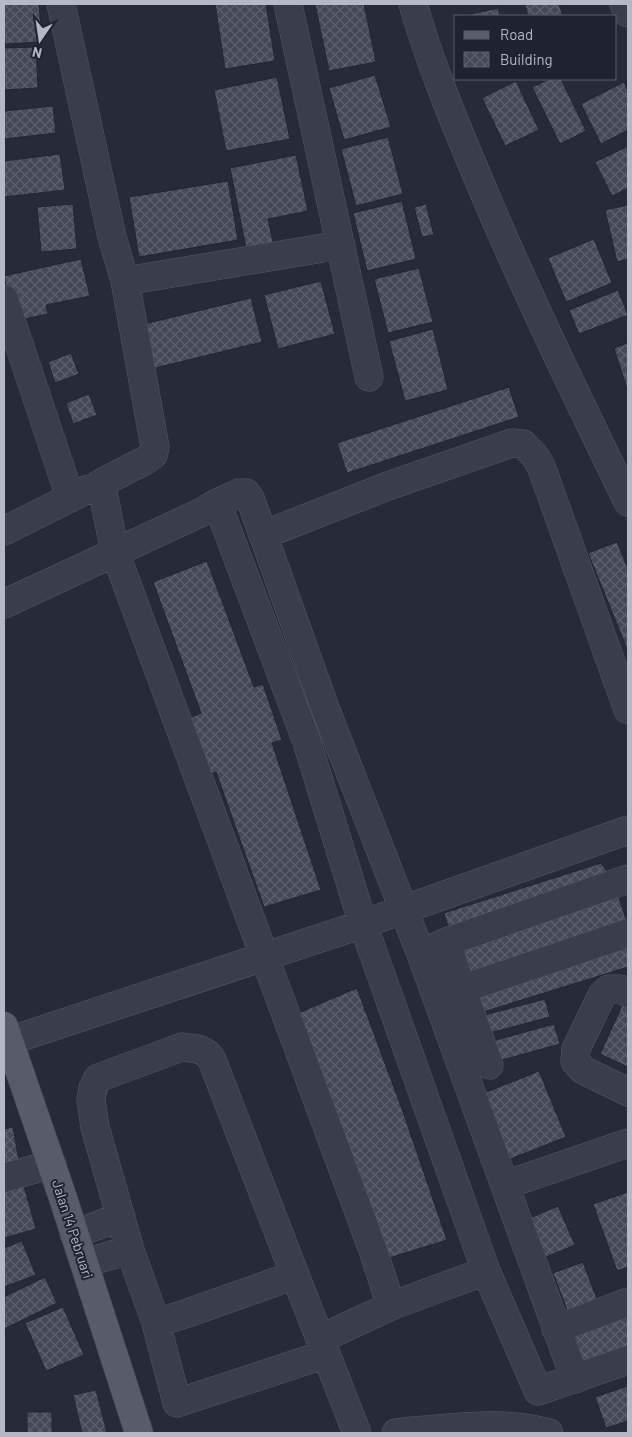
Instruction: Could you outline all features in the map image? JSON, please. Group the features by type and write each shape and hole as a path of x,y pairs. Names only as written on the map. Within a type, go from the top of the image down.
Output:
{"main road":[{"name":"Jalan 14 Pebruari","path":"6,1033 52,1164 139,1433"}],"street":[{"path":"4,530 146,460 152,455 155,446 125,281 112,237 60,4"},
{"path":"288,4 369,376"},
{"path":"413,4 452,116 502,234 628,502"},
{"path":"624,4 628,13"},
{"path":"125,281 341,245"},
{"path":"4,299 70,497"},
{"path":"263,535 388,486 512,443 523,444 534,455 540,466 628,710"},
{"path":"101,483 115,552 370,1244 391,1306"},
{"path":"4,604 202,512 238,493 246,493 250,498 325,708 421,954 575,1379"},
{"path":"217,503 308,742 363,924 486,1271 538,1391 550,1433"},
{"path":"299,721 325,708"},
{"path":"6,1033 363,924 628,830"},
{"path":"421,954 446,942 628,879"},
{"path":"462,989 628,933"},
{"path":"446,942 488,1065"},
{"path":"628,993 609,989 602,995 576,1049 576,1061 583,1070 628,1092"},
{"path":"357,1433 323,1346 295,1275 212,1060 209,1054 200,1049 182,1047 98,1078 93,1088 91,1100 95,1127 130,1250 156,1323 177,1403 323,1346 391,1306 486,1271"},
{"path":"505,1185 628,1143"},
{"path":"4,1178 52,1164"},
{"path":"74,1234 121,1217"},
{"path":"84,1263 130,1250"},
{"path":"156,1323 295,1275"},
{"path":"556,1329 628,1302"},
{"path":"538,1391 628,1360"},
{"path":"396,1433 509,1425 550,1433"}],"building":[{"path":"4,4 39,4 42,42 4,44"},
{"path":"215,4 266,4 275,61 225,69"},
{"path":"315,4 364,4 376,62 329,71"},
{"path":"525,4 559,4 563,15 528,15"},
{"path":"498,8 500,15 467,15"},
{"path":"36,47 38,88 4,90 4,48"},
{"path":"375,75 391,127 344,140 329,88"},
{"path":"277,77 290,139 226,151 214,90"},
{"path":"548,80 561,80 586,131 560,144 532,87"},
{"path":"516,81 539,130 505,146 482,98"},
{"path":"624,82 628,91 628,130 601,144 581,104"},
{"path":"53,106 56,133 4,139 4,111"},
{"path":"388,137 403,194 356,206 341,149"},
{"path":"628,146 628,188 612,196 595,162"},
{"path":"60,154 65,190 4,197 4,161"},
{"path":"296,155 308,211 268,219 273,242 246,248 230,168"},
{"path":"228,181 238,240 139,257 129,197"},
{"path":"402,201 416,259 367,271 353,213"},
{"path":"73,204 77,249 41,252 37,207"},
{"path":"426,204 434,235 422,237 414,207"},
{"path":"628,205 628,259 617,262 605,210"},
{"path":"594,239 612,283 566,302 548,258"},
{"path":"81,259 90,296 46,305 48,314 14,321 4,276"},
{"path":"419,268 433,322 388,333 374,279"},
{"path":"321,281 335,334 278,349 264,295"},
{"path":"618,290 628,315 579,334 569,310"},
{"path":"251,298 262,342 147,370 136,326"},
{"path":"433,329 448,390 405,401 389,341"},
{"path":"628,343 628,392 614,348"},
{"path":"71,353 79,374 55,383 48,362"},
{"path":"509,387 519,417 347,473 337,443"},
{"path":"89,394 97,415 73,424 66,403"},
{"path":"617,542 628,569 628,651 588,553"},
{"path":"207,561 254,687 263,684 282,740 272,743 321,890 264,907 216,772 204,776 185,720 201,713 153,582"},
{"path":"601,863 613,879 450,932 444,913"},
{"path":"616,889 628,925 466,983 453,945"},
{"path":"628,944 628,967 480,1013 474,993"},
{"path":"357,988 402,1109 447,1240 386,1259 296,1014"},
{"path":"626,997 628,998 628,1067 600,1054"},
{"path":"545,999 550,1017 486,1034 481,1016"},
{"path":"554,1024 560,1044 495,1062 489,1042"},
{"path":"539,1071 566,1137 505,1161 479,1095"},
{"path":"13,1127 20,1167 4,1169 4,1129"},
{"path":"23,1182 36,1229 4,1238 4,1187"},
{"path":"628,1192 628,1267 617,1271 593,1204"},
{"path":"558,1206 575,1245 546,1257 530,1218"},
{"path":"22,1241 36,1275 4,1287 4,1248"},
{"path":"583,1262 597,1299 567,1310 553,1273"},
{"path":"45,1277 57,1303 4,1329 4,1297"},
{"path":"63,1307 84,1355 46,1371 25,1323"},
{"path":"628,1316 628,1353 584,1368 573,1335"},
{"path":"628,1386 628,1421 606,1428 595,1397"},
{"path":"96,1390 107,1433 82,1433 73,1395"},
{"path":"27,1412 52,1412 52,1433 27,1433"}]}
